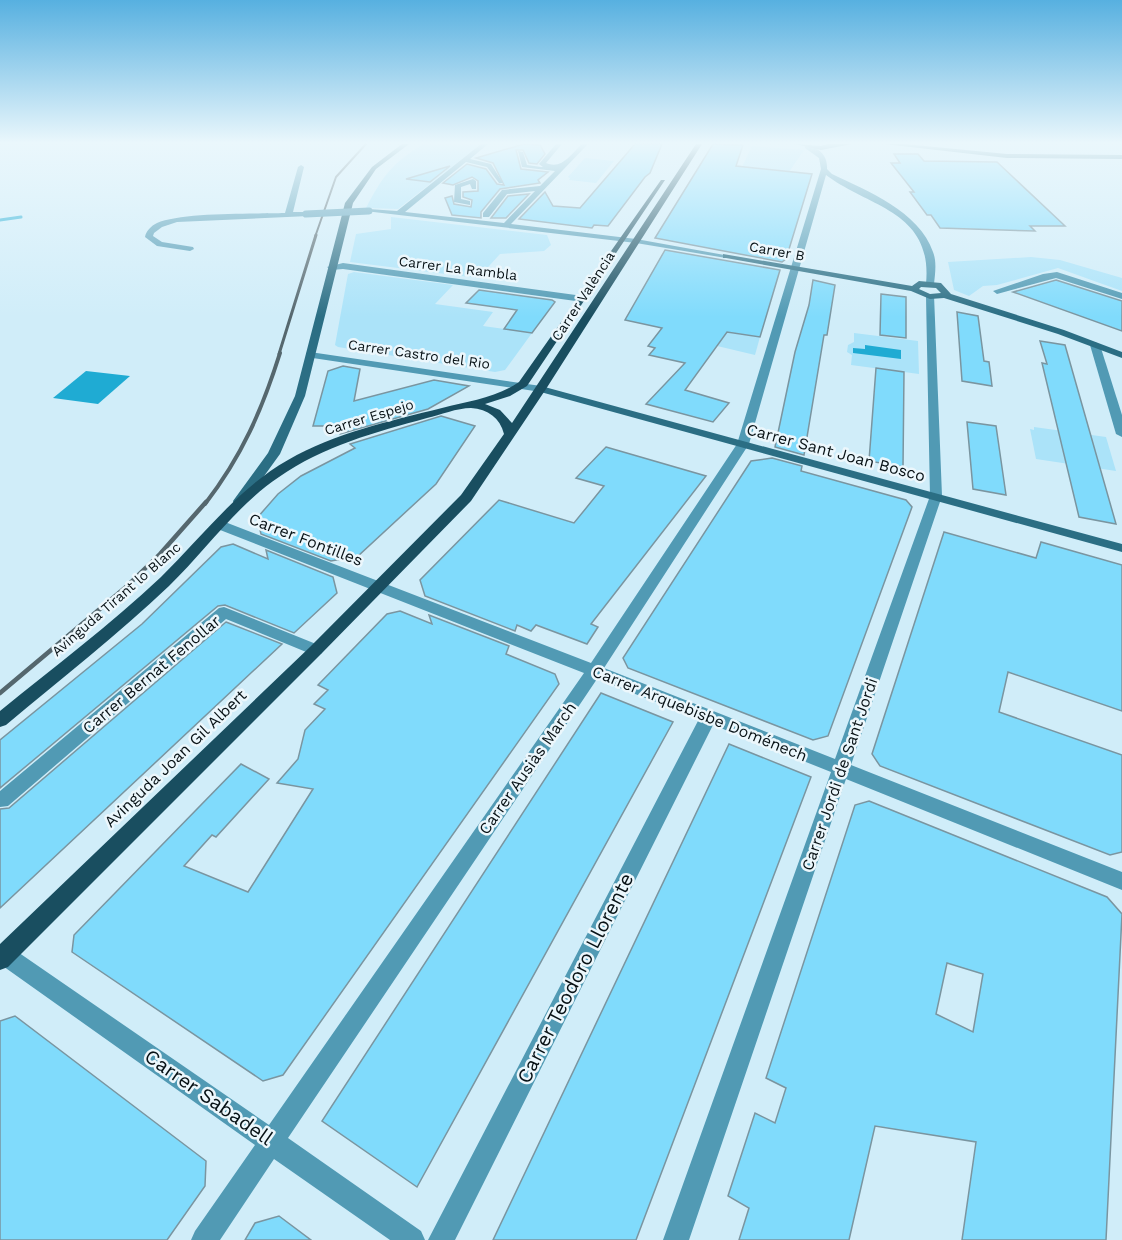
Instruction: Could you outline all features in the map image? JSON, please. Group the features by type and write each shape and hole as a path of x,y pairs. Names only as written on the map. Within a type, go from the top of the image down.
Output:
{"main road":[{"name":"Carrer València","path":"523,384 648,202"},
{"name":"Carrer València","path":"379,586 466,498 541,388 661,202"},
{"name":"Carrer Espejo","path":"237,504 275,473 324,447 374,429 513,391 523,384"},
{"path":"465,405 489,408 501,416 508,425 510,434"},
{"name":"Avinguda Tirant lo Blanc","path":"0,720 165,582 237,504"},
{"name":"Avinguda Joan Gil Albert","path":"2,957 379,586"}],"street":[{"path":"288,215 292,202"},
{"name":"Avinguda Tirant lo Blanc","path":"237,504 283,439 300,396 331,267 350,202"},
{"path":"399,213 413,202"},
{"path":"486,215 497,202"},
{"path":"506,225 529,202"},
{"name":"Carrer Ausiàs March","path":"204,1240 270,1140 594,671 743,444 813,202"},
{"name":"Carrer Jordi de Sant Jordi","path":"676,1240 936,496 935,292 930,252 924,239 913,227 878,202"},
{"name":"Carrer B","path":"190,249 154,241 149,237 150,232 159,225 177,220 369,212 399,213 636,241 914,289 919,284 935,292"},
{"name":"Carrer La Rambla","path":"331,267 343,266 583,299"},
{"path":"998,291 1046,276 1057,275 1122,296"},
{"path":"935,292 1122,355"},
{"path":"1095,345 1122,434"},
{"name":"Carrer Castro del Rio","path":"310,355 541,388"},
{"name":"Carrer Sant Joan Bosco","path":"541,388 1122,548"},
{"name":"Carrer Fontilles","path":"220,525 379,586"},
{"name":"Carrer Arquebisbe Doménech","path":"379,586 1122,881"},
{"name":"Carrer Bernat Fenollar","path":"2,800 224,612 316,650"},
{"name":"Carrer Teodoro Llorente","path":"441,1240 709,716"},
{"name":"Carrer Sabadell","path":"2,957 412,1240"}],"shaded area":[{"path":"370,202 407,202 398,209 366,208"},
{"path":"391,217 547,235 551,245 544,251 500,254 478,278 350,262 356,234 391,229"},
{"path":"1031,257 1060,260 1122,278 1122,291 1058,268 997,285 983,286 969,296 954,290 948,262"},
{"path":"354,272 453,285 435,304 493,312 483,326 532,333 505,370 495,372 338,347 335,345 348,274"},
{"path":"681,326 760,337 755,355 671,335"},
{"path":"854,333 918,341 919,374 851,365 852,355 847,352 848,345 854,342"},
{"path":"1034,427 1106,437 1116,471 1036,459 1030,429 1034,430"}],"water":[{"path":"865,345 901,350 901,359 853,353 853,348 865,349"},
{"path":"86,371 130,376 98,404 53,398"}],"building":[{"path":"447,202 453,202 454,204 471,207 472,202 489,202 481,212 481,218 452,215"},
{"path":"503,202 521,202 506,218 491,218"},
{"path":"535,202 551,202 553,206 580,208 585,202 626,202 608,226 594,225 592,228 519,219"},
{"path":"677,202 803,202 786,259 782,262 655,238"},
{"path":"917,202 1039,202 1065,226 1030,226 1035,231 940,228 931,215 927,215"},
{"path":"665,250 780,270 760,337 727,332 685,390 729,403 713,422 646,404 685,363 649,355 655,348 648,346 662,328 625,320"},
{"path":"813,280 835,285 827,335 824,335 804,455 775,447"},
{"path":"1056,280 1122,301 1122,331 1013,292"},
{"path":"479,290 555,302 532,333 504,329 517,310 466,303"},
{"path":"881,294 906,297 906,338 880,335"},
{"path":"957,312 978,316 984,361 989,362 992,386 962,381"},
{"path":"1040,341 1065,345 1116,524 1079,517 1042,363 1047,364"},
{"path":"343,366 360,369 354,401 434,380 469,386 428,409 340,434 331,426 313,426 328,371"},
{"path":"876,368 904,372 903,467 869,461"},
{"path":"441,416 475,426 436,484 358,556 331,561 261,534 257,518 278,494 301,476 355,448 350,444"},
{"path":"967,422 996,426 1006,495 973,489"},
{"path":"606,447 706,476 591,624 598,627 587,644 536,625 531,631 517,625 515,631 425,596 420,580 499,500 574,523 604,486 576,478"},
{"path":"772,458 802,466 801,471 906,500 912,507 828,736 813,740 628,668 623,658 751,461"},
{"path":"944,532 1036,558 1041,542 1122,565 1122,711 1008,672 999,712 1122,755 1122,852 1110,855 880,766 872,754"},
{"path":"233,544 268,559 266,550 333,577 337,593 294,633 225,605 218,606 0,788 0,740 142,624 221,547"},
{"path":"400,611 432,624 429,615 509,646 506,654 555,674 559,684 283,1075 263,1081 72,952 74,935 241,764 269,779 216,837 212,835 184,866 248,892 313,789 277,783 298,759 305,730 325,709 314,704 328,690 318,685 387,614"},
{"path":"226,622 282,644 0,908 0,809 9,808"},
{"path":"601,693 673,722 417,1187 322,1121"},
{"path":"729,744 811,777 636,1240 493,1240"},
{"path":"869,801 1107,897 1122,914 1106,1240 962,1240 976,1142 875,1126 849,1240 739,1240 749,1208 728,1196 755,1113 775,1123 786,1088 766,1078 855,805","holes":["947,963 983,974 973,1032 936,1014"]},
{"path":"15,1016 206,1161 205,1186 167,1240 0,1240 0,1021"},
{"path":"279,1216 311,1240 245,1240 255,1223"}],"waterway":[{"path":"0,220 21,217"}],"railway":[{"path":"315,237 327,202"},
{"path":"279,354 316,235"},
{"path":"205,504 230,468 250,432 280,353"},
{"path":"0,693 126,587 160,554 206,502"}]}
